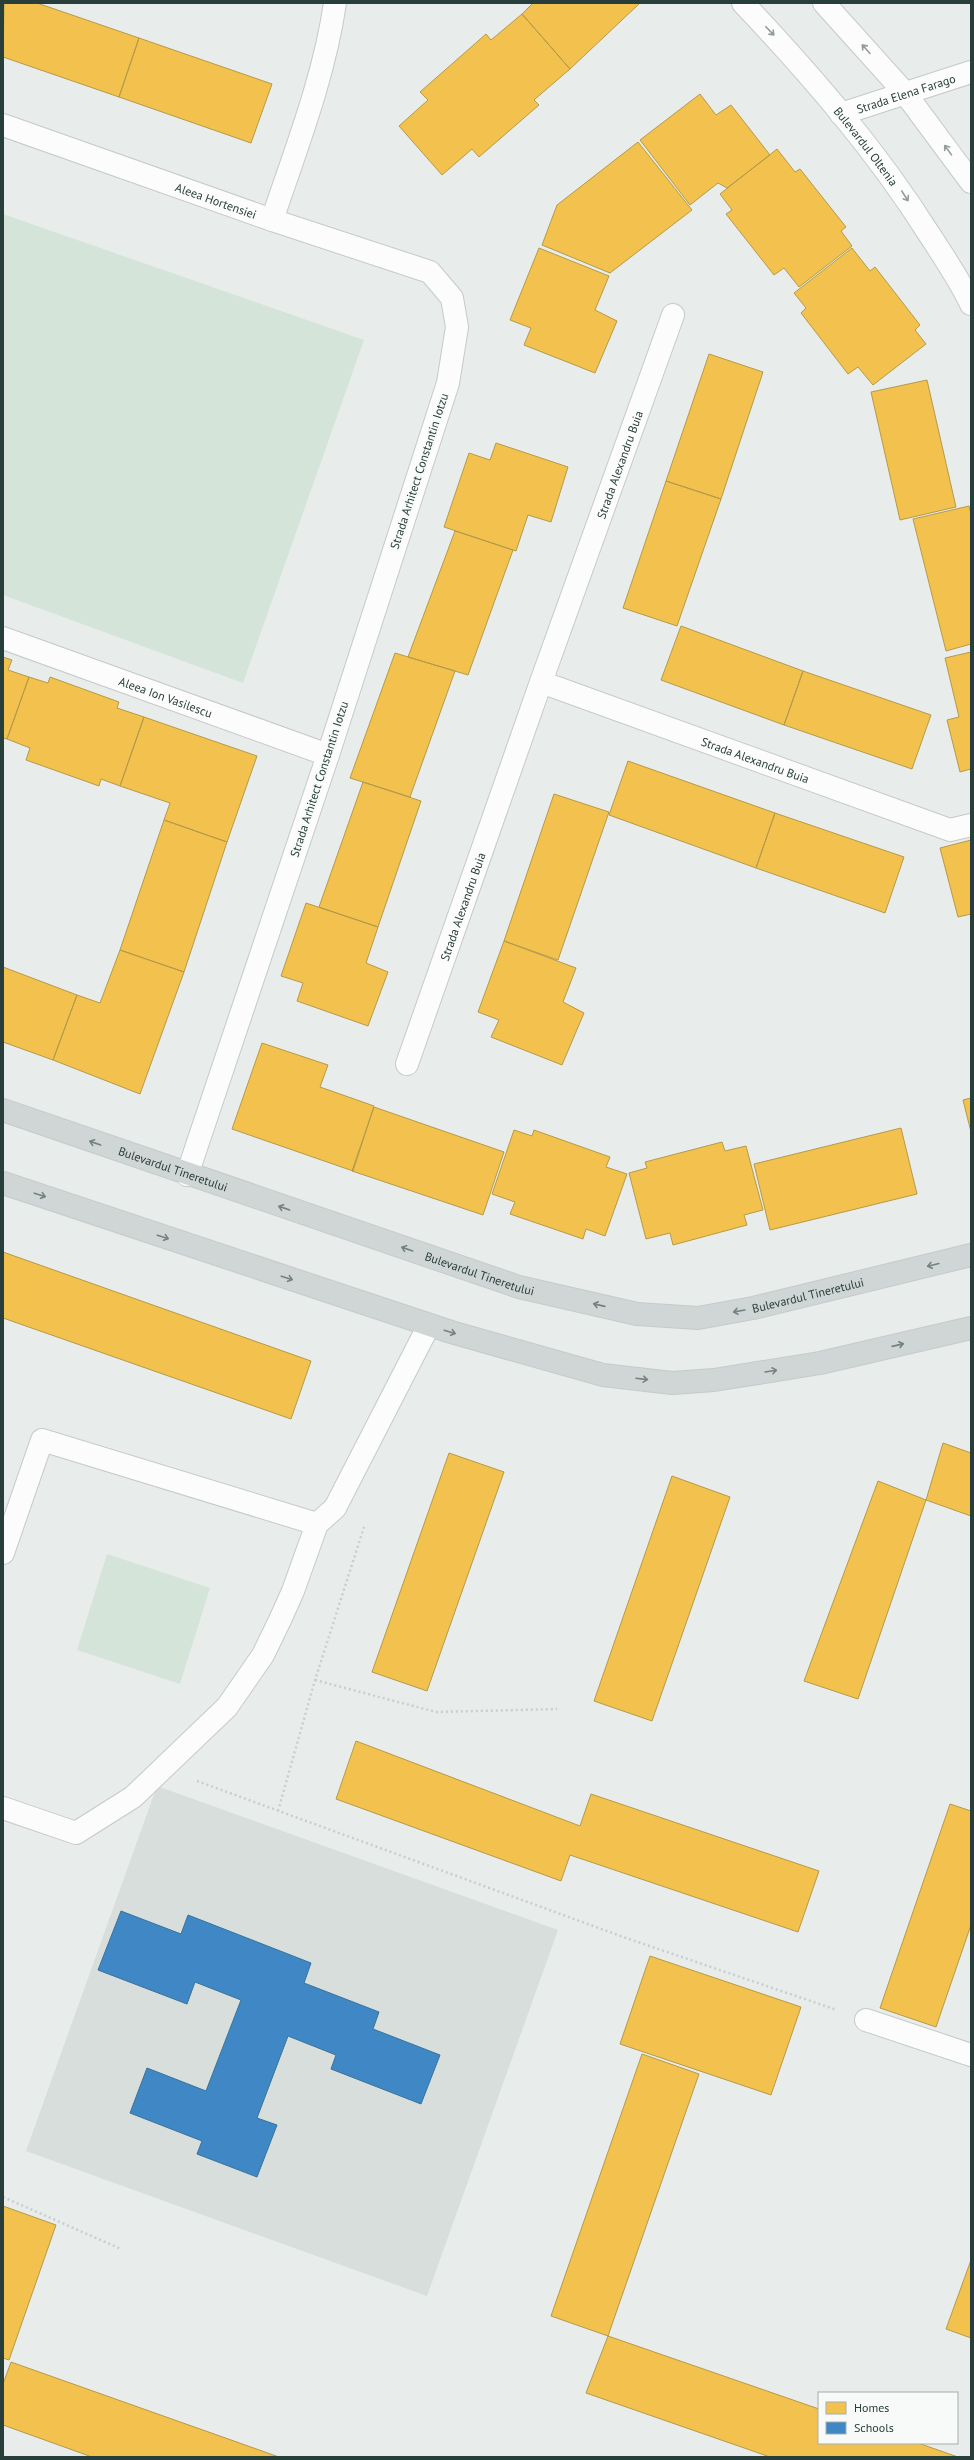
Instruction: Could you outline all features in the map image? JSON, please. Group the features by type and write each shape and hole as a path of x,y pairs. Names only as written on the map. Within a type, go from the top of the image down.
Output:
{"main road":[{"name":"Bulevardul Tineretului","path":"3,1110 187,1175 519,1287 637,1314 698,1318 753,1308 971,1255"},
{"path":"3,1183 429,1325 603,1375 672,1383 714,1380 820,1364 971,1328"}],"street":[{"path":"272,220 329,44 335,3"},
{"name":"Bulevardul Oltenia","path":"743,3 800,63 898,185 962,285 971,304"},
{"path":"824,3 905,92 971,182"},
{"name":"Strada Elena Farago","path":"841,114 905,92 971,72"},
{"name":"Aleea Hortensiei","path":"3,125 272,220 430,272"},
{"name":"Strada Arhitect Constantin Iotzu","path":"187,1175 328,756 448,383 457,327 456,320 452,298 430,272"},
{"name":"Strada Alexandru Buia","path":"407,1064 541,682 673,315"},
{"name":"Aleea Ion Vasilescu","path":"3,638 328,756"},
{"name":"Strada Alexandru Buia","path":"541,682 950,830 971,825"},
{"path":"3,1808 76,1833 132,1797 227,1707 263,1655 293,1591 317,1524 335,1508 429,1325"},
{"path":"3,1553 42,1440 317,1524"},
{"path":"866,2020 971,2055"}],"path":[{"path":"278,1811 315,1680 367,1516"},
{"path":"315,1680 436,1712 557,1709"},
{"path":"162,1768 626,1938 866,2020"},
{"path":"3,2197 121,2249"}],"shaded area":[{"path":"157,1786 558,1930 427,2296 26,2151"}],"green space":[{"path":"3,214 364,340 243,683 3,595"},
{"path":"107,1554 210,1588 180,1684 77,1650"}],"building: Homes":[{"path":"4,3 37,3 139,38 119,97 3,57"},
{"path":"533,3 640,3 570,69 522,14"},
{"path":"522,14 570,69 534,100 539,105 479,157 472,149 442,175 399,126 428,100 420,92 486,34 491,40"},
{"path":"139,38 272,84 251,143 119,97"},
{"path":"700,94 716,115 731,105 770,155 727,188 718,183 690,205 640,140"},
{"path":"638,142 692,210 610,273 542,245 557,205"},
{"path":"777,149 795,172 800,169 846,227 841,231 852,246 799,287 784,268 774,275 726,214 732,210 720,194"},
{"path":"539,248 609,276 595,310 617,321 595,373 524,345 531,328 510,320"},
{"path":"852,248 870,271 875,267 920,325 915,330 926,344 873,385 858,367 848,374 801,313 806,308 794,293"},
{"path":"709,354 763,372 721,499 666,481"},
{"path":"927,380 956,507 900,520 871,392"},
{"path":"496,443 568,467 551,522 528,515 516,551 444,527 469,453 490,460"},
{"path":"666,481 721,499 677,626 623,608"},
{"path":"969,506 971,514 971,644 946,651 913,519"},
{"path":"455,531 513,550 468,675 408,657"},
{"path":"681,626 803,671 784,725 661,680"},
{"path":"971,652 971,769 960,772 947,720 959,717 945,658"},
{"path":"395,653 455,671 410,797 350,778"},
{"path":"3,657 12,660 8,670 29,677 7,739 3,738"},
{"path":"803,671 931,715 912,769 784,725"},
{"path":"29,677 48,683 50,677 119,702 117,708 144,717 120,786 101,779 99,786 26,760 30,748 7,739"},
{"path":"144,717 257,756 227,842 164,820 170,803 120,786"},
{"path":"628,761 775,813 756,868 609,815"},
{"path":"363,782 421,801 378,927 319,907"},
{"path":"554,794 609,812 558,960 504,941"},
{"path":"775,813 904,857 885,913 756,868"},
{"path":"164,820 227,842 184,972 120,950"},
{"path":"971,840 971,914 958,917 940,848"},
{"path":"306,903 378,927 366,963 388,972 368,1026 297,1001 303,983 281,976"},
{"path":"504,941 576,968 563,1002 584,1013 562,1065 491,1037 499,1020 478,1012"},
{"path":"120,950 184,972 140,1094 53,1060 77,995 100,1003"},
{"path":"3,967 77,995 53,1060 3,1042"},
{"path":"262,1043 328,1065 320,1087 374,1106 353,1171 232,1129"},
{"path":"971,1098 971,1132 963,1100"},
{"path":"374,1107 504,1152 483,1215 352,1171"},
{"path":"901,1128 917,1194 770,1230 754,1164"},
{"path":"514,1130 532,1136 534,1130 610,1157 606,1167 627,1174 605,1236 586,1229 583,1239 510,1214 515,1202 492,1194"},
{"path":"722,1142 725,1151 746,1146 763,1210 744,1215 747,1225 673,1245 670,1233 646,1239 629,1173 647,1168 645,1162"},
{"path":"3,1252 311,1361 291,1419 3,1318"},
{"path":"943,1443 971,1453 971,1516 926,1500"},
{"path":"449,1453 504,1472 427,1691 372,1672"},
{"path":"672,1476 730,1497 652,1721 594,1701"},
{"path":"878,1481 926,1500 858,1699 804,1681"},
{"path":"356,1741 580,1826 591,1794 819,1871 798,1932 570,1855 561,1881 336,1799"},
{"path":"950,1804 971,1811 971,1925 936,2027 880,2008"},
{"path":"650,1956 801,2007 771,2095 620,2044"},
{"path":"642,2054 699,2074 608,2336 551,2316"},
{"path":"3,2206 56,2225 9,2360 3,2358"},
{"path":"971,2260 971,2338 946,2329"},
{"path":"608,2336 818,2409 818,2444 921,2444 958,2457 770,2457 586,2393"},
{"path":"11,2362 279,2457 92,2457 3,2425 3,2384"}],"building: Schools":[{"path":"121,1911 181,1934 188,1915 311,1963 304,1983 379,2012 373,2029 440,2055 421,2104 331,2069 336,2055 288,2036 257,2118 277,2125 257,2177 197,2154 202,2141 130,2113 147,2068 206,2091 241,2000 195,1982 187,2004 98,1970"}]}
